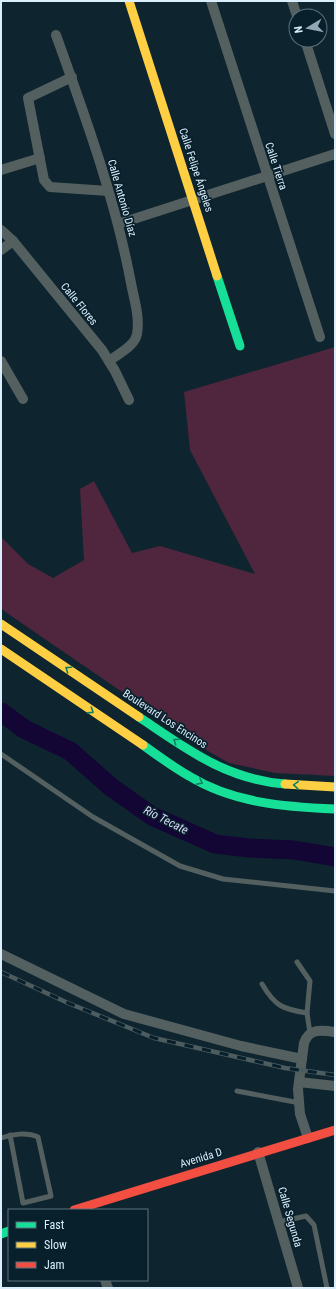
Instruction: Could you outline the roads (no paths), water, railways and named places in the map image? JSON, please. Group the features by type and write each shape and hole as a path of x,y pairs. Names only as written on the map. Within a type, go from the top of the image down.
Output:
{"main road":[{"name":"Calle Felipe Ángeles","path":"129,1 240,346"},
{"name":"Boulevard Los Encinos","path":"1,624 190,751 217,767 244,777 272,783 335,787"},
{"path":"1,649 190,777 212,788 238,797 282,807 335,810"},
{"name":"Avenida D","path":"80,1209 258,1152 335,1130"}],"street":[{"name":"Calle Tierra","path":"211,1 266,177 320,337"},
{"name":"Calle Antonio Díaz","path":"56,35 72,77 118,224 136,315 137,335 129,347 109,360"},
{"path":"308,48 335,134"},
{"path":"72,77 28,98 44,180 47,186 108,191"},
{"path":"118,224 335,154"},
{"path":"1,170 40,158"},
{"name":"Calle Flores","path":"1,230 13,242 109,360 130,400"},
{"path":"1,250 13,242"},
{"path":"1,361 23,399"},
{"path":"2,955 124,1014 241,1046 302,1059"},
{"path":"308,1138 300,1114 299,1082 304,1043 310,1033 316,1031 335,1032"},
{"path":"299,1082 335,1086"},
{"name":"Calle Segunda","path":"258,1152 298,1288"}],"lane":[{"path":"1,754 94,817 180,866 223,879 335,891"},
{"path":"297,962 310,981 307,1013 310,1033"},
{"path":"262,984 270,999 278,1005 289,1010 307,1013"},
{"path":"237,1091 300,1103"},
{"path":"1,1138 10,1135 33,1134 38,1137 51,1196 23,1203 10,1135"},
{"path":"279,1222 306,1216 314,1225 328,1288"}],"waterway":[{"name":"Río Tecate","path":"1,712 24,729 70,751 111,787 152,816 215,844 249,848 294,850 335,857"}],"railway":[{"path":"1,972 68,1003 154,1038 285,1068 335,1075"}]}
